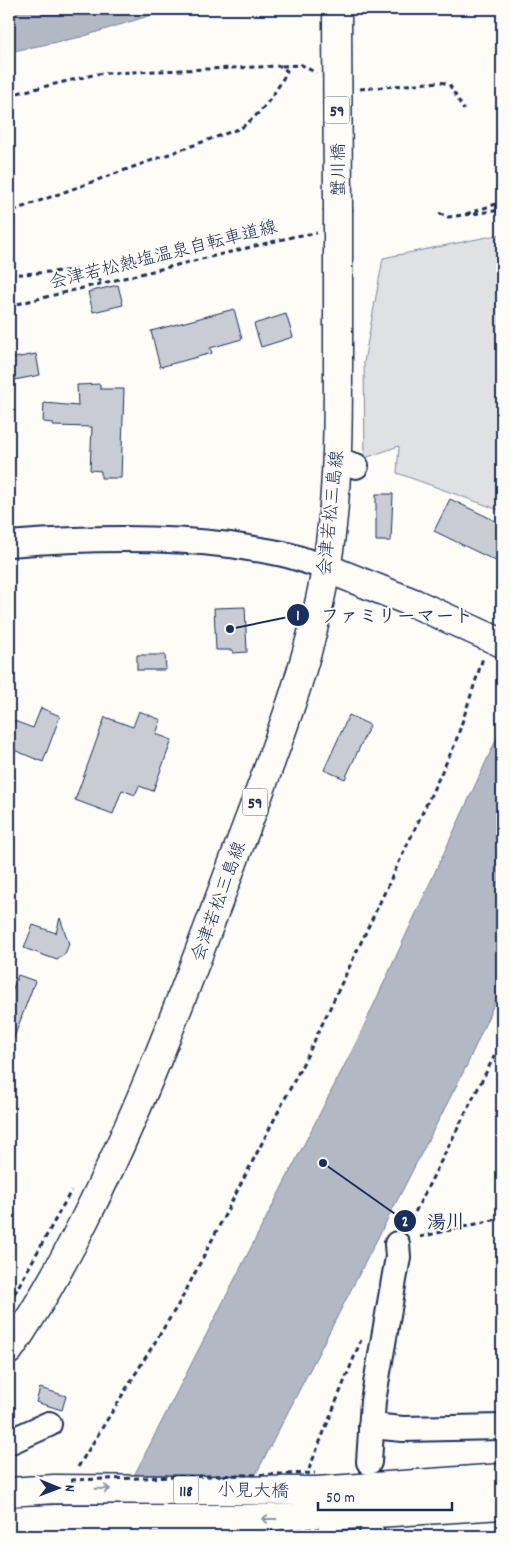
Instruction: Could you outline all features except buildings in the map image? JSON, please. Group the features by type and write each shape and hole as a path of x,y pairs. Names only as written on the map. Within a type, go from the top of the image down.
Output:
{"main road":[{"name":"蟹川橋","path":"331,222 337,9"},
{"name":"会津若松三島線","path":"9,1350 31,1319 104,1182 170,1031 294,694 313,630 326,568 332,522 346,464 338,385 331,222"},
{"path":"326,568 416,604 495,645"},
{"name":"118","path":"316,1482 502,1478"},
{"name":"小見大橋","path":"9,1492 62,1484 316,1482"},
{"name":"118","path":"318,1523 502,1505"},
{"name":"小見大橋","path":"9,1522 56,1518 283,1519 318,1523"}],"street":[{"path":"9,544 64,539 137,538 186,541 283,554 326,568"},
{"path":"369,1462 373,1401 398,1258 397,1244"},
{"path":"9,1442 49,1424"},
{"path":"371,1426 403,1428 502,1427"}],"path":[{"path":"9,95 109,73 302,65 319,77"},
{"path":"9,212 241,128 252,121 278,89 287,71 281,66"},
{"path":"358,89 440,82 448,84 464,110"},
{"path":"461,216 502,202"},
{"path":"439,213 448,217 502,210"},
{"name":"会津若松熱塩温泉自転車道線","path":"9,306 296,236 331,222"},
{"path":"9,275 77,270 107,283"},
{"path":"62,1484 181,1300 309,1052 455,744 495,645"},
{"path":"9,1301 71,1191"},
{"path":"420,1238 502,1218"},
{"path":"62,1484 316,1482"},
{"path":"181,1536 318,1523"}],"shaded area":[{"path":"9,9 171,9 81,37 9,52"},
{"path":"502,234 502,511 397,473 399,446 365,458 364,362 383,258"},
{"path":"502,727 502,986 467,1065 224,1536 103,1536 357,1041"}],"place":[{"name":"ファミリーマート","path":"230,629"},
{"name":"湯川","path":"323,1163"}]}
